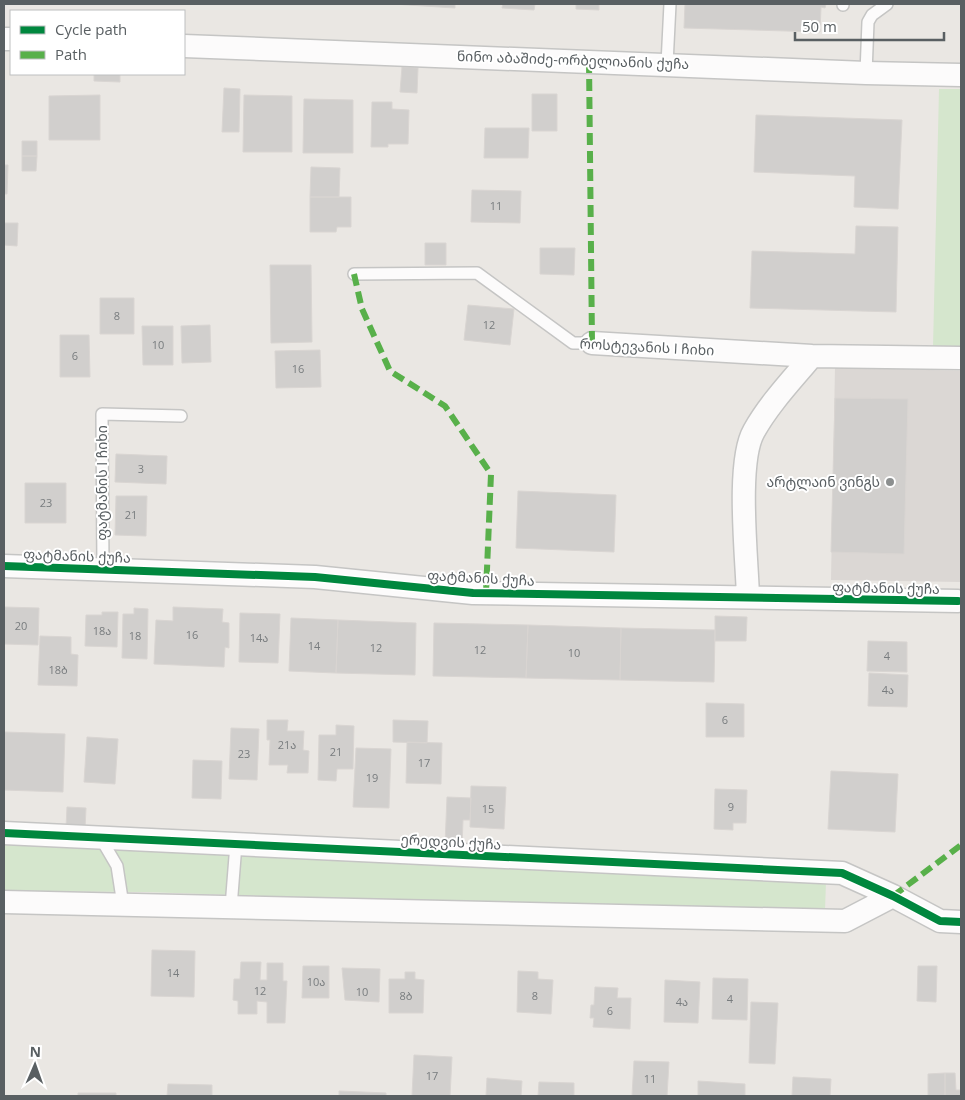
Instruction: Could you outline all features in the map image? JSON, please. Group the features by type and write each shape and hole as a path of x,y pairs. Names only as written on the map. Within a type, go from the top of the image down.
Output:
{"street":[{"name":"ნინო აბაშიძე-ორბელიანის ქუჩა","path":"185,46 866,73 961,75"},
{"name":"როსტევანის I ჩიხი","path":"592,343 812,356 961,358"},
{"path":"748,597 744,467 752,432 812,356"},
{"name":"ფატმანის ქუჩა","path":"4,566 315,577 473,593 958,601"},
{"name":"ერედვის ქუჩა","path":"4,833 842,873 940,921 961,922"},
{"path":"4,902 845,921 892,896"}],"lane":[{"path":"667,64 670,4"},
{"path":"866,73 868,22 872,15 887,4"},
{"name":"როსტევანის I ჩიხი","path":"354,274 477,273 572,343 592,343"},
{"name":"ფატმანის I ჩიხი","path":"102,570 102,414 181,416"},
{"path":"100,838 116,866 123,905"},
{"path":"231,907 236,844"}],"shaded area":[{"path":"835,367 961,371 961,582 831,580"}],"green space":[{"path":"939,89 961,89 961,348 933,348"},
{"path":"4,839 826,882 825,910 593,907 145,892 4,891"}],"building":[{"path":"393,4 455,4 455,8"},
{"path":"503,4 535,4 534,10 502,8"},
{"path":"576,4 599,4 599,10 576,9"},
{"path":"685,4 826,4 825,8 821,7 820,32 684,28"},
{"path":"402,67 418,68 417,93 400,92"},
{"path":"94,75 120,75 120,82 94,81"},
{"path":"224,88 240,89 239,132 222,132"},
{"path":"532,94 557,94 557,131 532,131"},
{"path":"100,95 100,140 49,140 49,96"},
{"path":"244,95 292,96 292,152 243,152"},
{"path":"304,99 353,100 353,153 303,153"},
{"path":"372,102 392,102 392,109 409,110 408,144 388,144 388,147 371,147"},
{"path":"756,115 902,120 898,209 854,207 855,176 754,172"},
{"path":"485,128 529,128 528,158 484,158"},
{"path":"22,141 37,141 37,156 22,156"},
{"path":"22,156 37,156 36,171 22,171"},
{"path":"4,165 8,165 7,194 4,194"},
{"path":"311,167 340,168 339,197 310,197"},
{"path":"472,190 521,191 520,223 471,222"},
{"path":"310,197 351,197 351,227 337,227 336,232 310,232"},
{"path":"4,223 18,223 17,246 4,245"},
{"path":"856,226 898,227 896,312 750,308 752,251 855,254"},
{"path":"425,243 446,243 446,265 425,265"},
{"path":"540,248 575,248 574,275 540,274"},
{"path":"270,265 311,265 312,342 271,343"},
{"path":"100,298 134,298 134,334 100,334"},
{"path":"468,305 514,309 510,345 464,340"},
{"path":"210,325 211,362 182,363 181,326"},
{"path":"142,326 173,326 173,365 143,365"},
{"path":"60,335 89,335 90,377 60,377"},
{"path":"320,350 321,387 276,388 275,351"},
{"path":"835,398 908,399 904,554 831,552"},
{"path":"116,454 167,456 166,484 115,482"},
{"path":"25,483 66,483 66,523 25,523"},
{"path":"518,491 616,495 614,552 516,548"},
{"path":"116,496 147,496 146,536 115,535"},
{"path":"4,607 39,608 38,645 4,644"},
{"path":"173,607 223,609 222,622 229,623 229,648 225,647 224,667 154,664 156,620 173,621"},
{"path":"134,608 148,609 147,659 122,658 123,614 134,614"},
{"path":"102,612 118,612 117,647 85,646 86,615 102,615"},
{"path":"240,613 280,614 278,663 239,662"},
{"path":"715,616 747,617 746,641 715,641"},
{"path":"291,618 338,620 336,673 289,671"},
{"path":"338,620 416,623 415,675 336,673"},
{"path":"434,623 528,625 526,678 433,676"},
{"path":"528,625 621,628 620,680 526,678"},
{"path":"621,628 715,630 714,682 620,680"},
{"path":"40,636 71,637 71,654 78,655 77,686 38,685"},
{"path":"868,641 907,642 907,672 867,671"},
{"path":"869,673 908,675 907,707 868,706"},
{"path":"706,703 744,704 744,737 706,737"},
{"path":"267,720 288,720 287,731 304,731 303,750 309,751 308,773 287,773 288,765 269,765 270,740 267,740"},
{"path":"393,720 428,721 427,743 393,742"},
{"path":"336,725 354,726 353,769 337,769 336,781 318,780 319,735 336,735"},
{"path":"231,728 259,729 257,780 229,779"},
{"path":"4,732 65,734 63,792 4,790"},
{"path":"87,737 118,739 115,784 84,782"},
{"path":"407,742 442,743 441,784 406,783"},
{"path":"356,748 391,749 389,808 353,807"},
{"path":"193,760 222,761 221,799 192,798"},
{"path":"831,771 898,774 895,832 828,829"},
{"path":"471,786 506,787 504,829 470,827"},
{"path":"715,789 747,790 746,823 733,823 733,830 714,829"},
{"path":"447,797 471,798 470,820 463,820 462,846 445,845"},
{"path":"67,807 86,808 85,829 66,828"},
{"path":"152,950 195,951 194,997 151,996"},
{"path":"241,962 261,962 260,980 267,980 267,963 283,963 283,981 287,981 285,1023 267,1023 267,1002 257,1001 257,1014 238,1014 238,1001 233,1000 234,979 240,979"},
{"path":"303,966 329,966 329,998 302,998"},
{"path":"918,966 937,966 936,1002 917,1001"},
{"path":"342,968 380,969 379,1002 345,1000"},
{"path":"518,971 538,972 538,979 553,980 551,1014 517,1012"},
{"path":"405,972 415,972 415,979 424,980 423,1013 389,1013 389,979 405,979"},
{"path":"713,978 748,979 747,1020 712,1019"},
{"path":"665,980 700,982 698,1023 664,1022"},
{"path":"595,987 618,988 617,998 631,998 630,1029 593,1027 594,1018 590,1018 591,1005 594,1005"},
{"path":"751,1002 778,1003 775,1064 749,1063"},
{"path":"414,1055 452,1057 450,1096 412,1096"},
{"path":"634,1061 669,1062 667,1096 632,1096"},
{"path":"945,1073 955,1073 956,1090 961,1090 961,1096 945,1096"},
{"path":"945,1073 945,1096 928,1096 928,1074"},
{"path":"793,1077 831,1079 830,1096 792,1096"},
{"path":"487,1078 522,1081 521,1096 486,1096"},
{"path":"698,1081 745,1084 745,1096 698,1096"},
{"path":"539,1082 574,1083 574,1096 538,1096"},
{"path":"168,1084 212,1085 212,1096 167,1096"},
{"path":"339,1091 386,1093 386,1096 339,1096"},
{"path":"78,1093 116,1093 116,1096 78,1096"}],"marked path":[{"path":"589,61 592,343"},
{"path":"354,274 362,309 390,371 445,406 491,474 486,593"},
{"path":"893,896 961,845"}],"cycle path":[{"path":"4,566 315,577 473,593 958,601"},
{"path":"4,833 842,873 893,896 940,921 961,922"}],"place":[{"name":"არტლაინ ვინგს","path":"890,482"}]}
